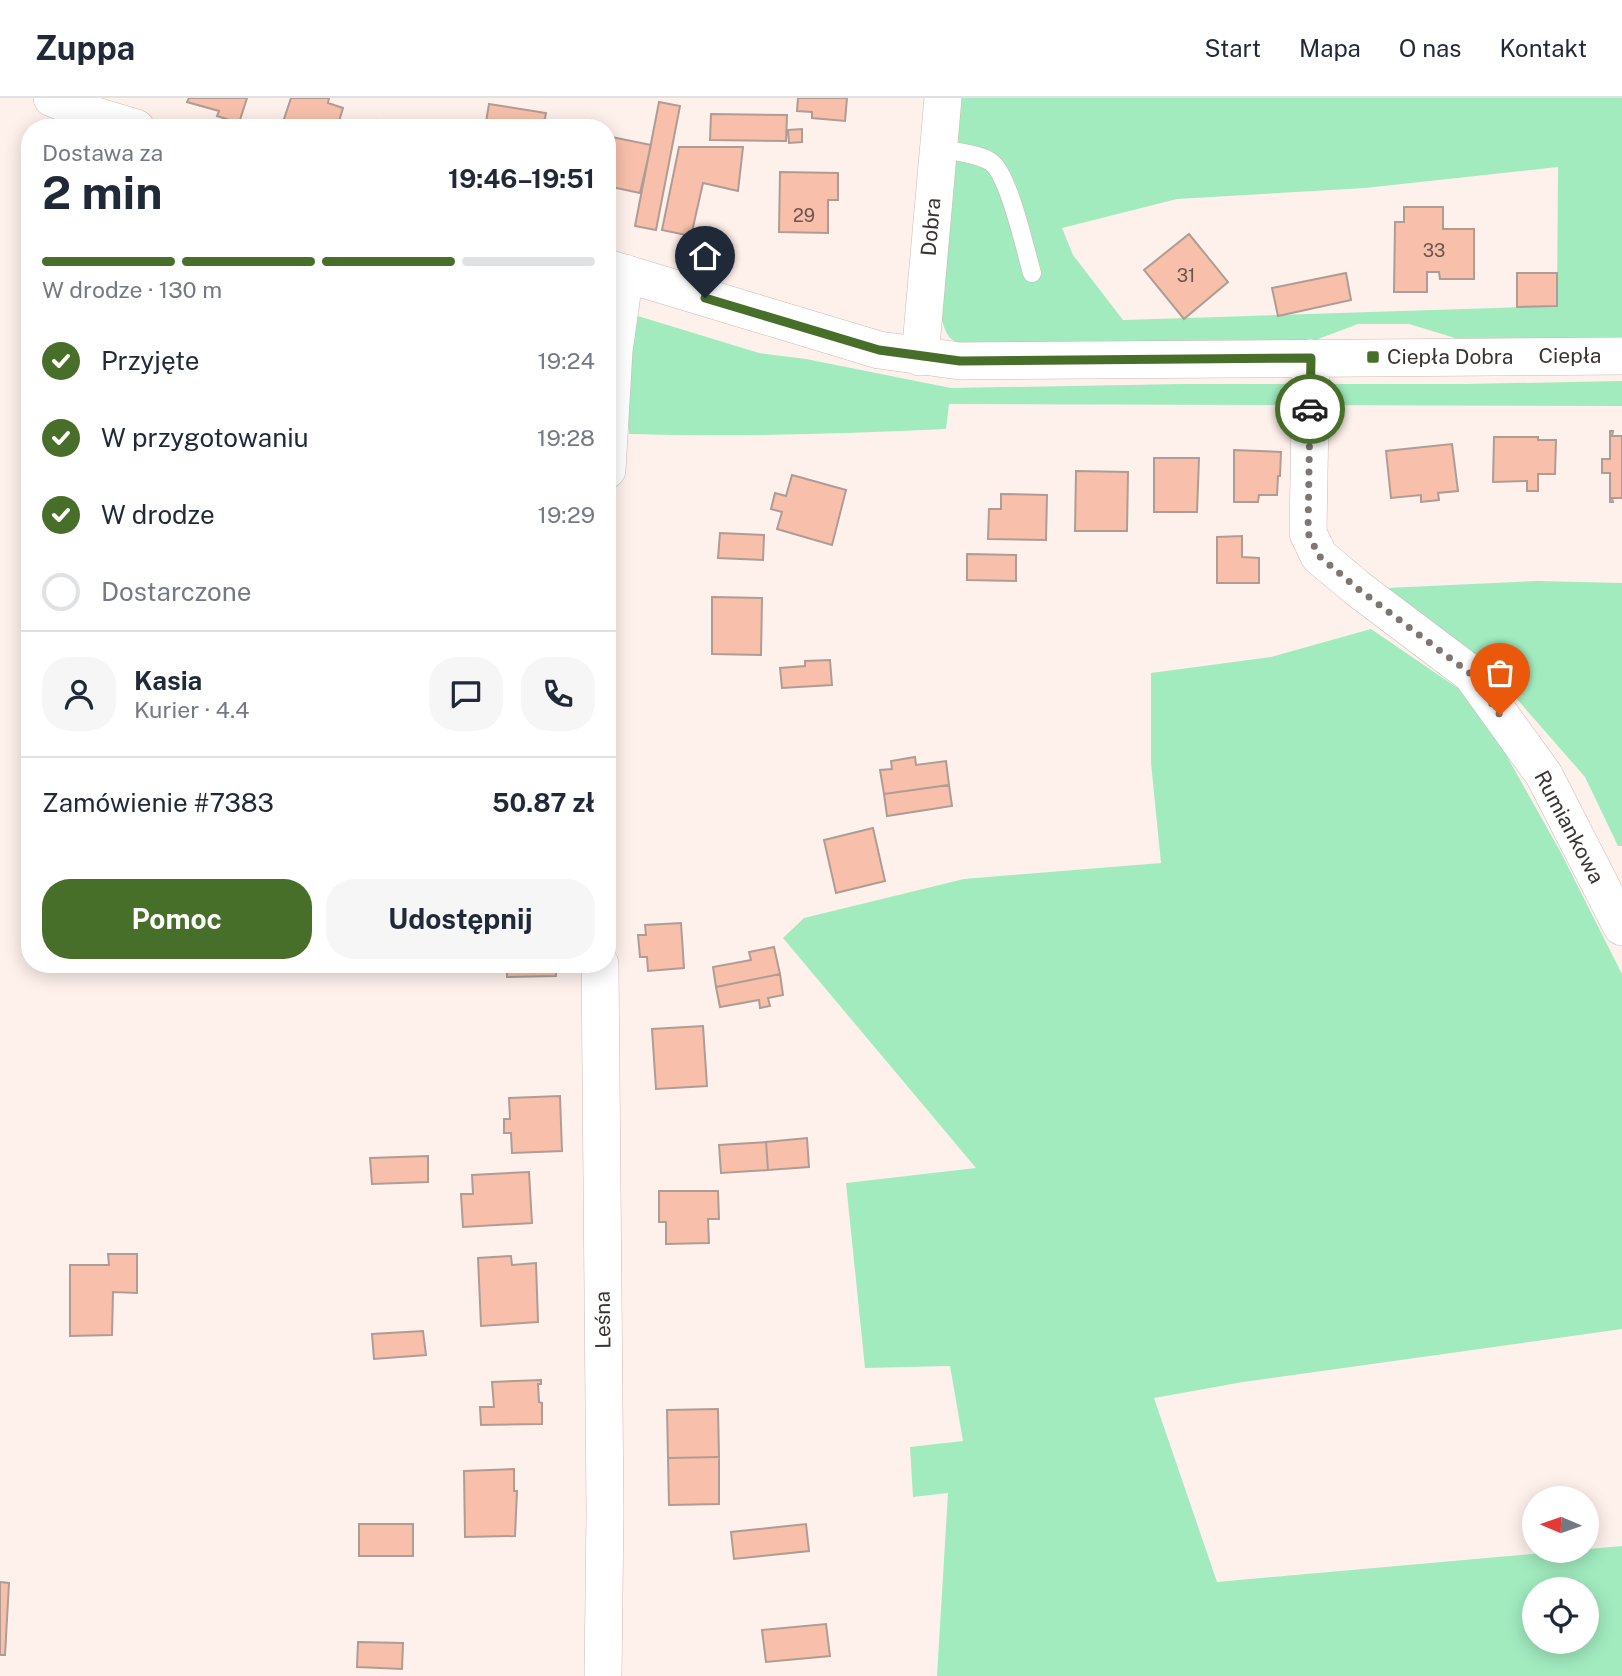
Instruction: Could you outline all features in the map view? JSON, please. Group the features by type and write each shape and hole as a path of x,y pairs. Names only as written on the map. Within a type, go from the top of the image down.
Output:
{"street":[{"path":"52,98 106,119"},
{"name":"Dobra","path":"920,357 943,98"},
{"name":"Ciepła","path":"616,271 853,343 920,357 1000,362 1622,356"},
{"name":"Rumiankowa","path":"1311,358 1308,533 1319,556 1471,674 1544,775 1622,927"},
{"name":"Leśna","path":"600,973 605,1511 603,1676"}],"lane":[{"path":"938,148 984,158 998,169 1032,273"}],"green space":[{"path":"961,98 1622,98 1622,340 1465,341 1409,324 1358,324 1310,342 970,346 950,338 941,317","holes":["1558,167 1557,306 1123,320 1073,255 1062,228 1177,199 1365,188"]},
{"path":"638,316 759,353 806,359 951,388 1622,381 1622,406 949,404 946,429 788,434 629,434 626,377"},
{"path":"1537,581 1622,583 1622,846 1618,846 1585,777 1488,666 1387,588"},
{"path":"1371,629 1459,689 1495,735 1560,851 1622,974 1622,1329 1243,1382 1154,1398 1217,1582 1522,1555 1522,1563 1600,1563 1600,1548 1622,1546 1622,1676 937,1676 948,1493 913,1497 910,1447 963,1441 950,1366 865,1368 846,1183 976,1168 783,938 804,918 964,879 1161,863 1151,763 1151,673 1271,657"}],"building":[{"path":"189,98 247,98 240,119 217,116 219,111 187,102"},
{"path":"291,98 329,98 328,103 343,108 340,119 284,119"},
{"path":"798,98 847,98 845,121 812,118 812,112 797,111"},
{"path":"659,102 680,106 656,230 635,226"},
{"path":"489,104 546,113 545,119 486,119"},
{"path":"711,114 787,115 786,141 710,140"},
{"path":"802,129 802,142 789,143 788,130"},
{"path":"616,138 651,145 640,193 616,188"},
{"path":"679,147 743,147 738,191 703,183 691,236 662,230"},
{"path":"780,172 838,173 838,200 828,200 828,233 779,232"},
{"path":"1404,207 1443,207 1443,229 1474,229 1474,279 1440,279 1439,272 1427,272 1427,292 1394,292 1395,222 1404,222"},
{"path":"1189,234 1228,282 1184,319 1144,270"},
{"path":"1346,273 1351,300 1278,316 1272,288"},
{"path":"1517,273 1557,273 1557,306 1517,307"},
{"path":"1610,431 1613,431 1612,436 1622,436 1622,498 1612,498 1613,502 1610,502 1610,473 1602,473 1602,459 1610,459"},
{"path":"1494,437 1538,437 1538,440 1556,440 1555,474 1538,474 1538,491 1527,491 1527,481 1493,482"},
{"path":"1452,444 1458,491 1438,493 1439,500 1421,502 1421,495 1391,498 1386,451"},
{"path":"1234,450 1281,452 1277,495 1259,495 1258,502 1234,502"},
{"path":"1154,458 1199,458 1197,512 1154,512"},
{"path":"1076,471 1128,472 1127,531 1075,531"},
{"path":"792,475 846,490 832,545 777,529 782,512 771,509 775,493 786,496"},
{"path":"1001,494 1047,495 1046,540 988,539 989,509 1001,509"},
{"path":"720,533 764,535 763,560 718,558"},
{"path":"1242,536 1242,557 1259,558 1259,583 1217,583 1217,537"},
{"path":"967,554 1016,555 1016,581 967,580"},
{"path":"712,597 762,598 761,655 712,654"},
{"path":"830,660 832,685 782,688 780,668 805,666 805,661"},
{"path":"915,757 916,765 946,761 949,785 884,794 880,770 892,769 891,761"},
{"path":"949,785 952,806 887,816 884,794"},
{"path":"873,828 885,881 836,893 824,840"},
{"path":"681,923 684,968 648,971 647,957 640,957 638,935 646,935 645,925"},
{"path":"774,947 780,974 716,987 713,967 751,960 749,952"},
{"path":"507,973 556,973 556,976 507,977"},
{"path":"780,974 783,995 768,998 770,1006 760,1008 759,1000 720,1007 716,987"},
{"path":"703,1026 707,1086 656,1089 652,1029"},
{"path":"560,1096 562,1151 512,1153 511,1133 504,1133 504,1119 510,1119 509,1098"},
{"path":"807,1138 809,1167 768,1170 766,1142"},
{"path":"766,1142 768,1170 721,1173 719,1145"},
{"path":"428,1156 428,1182 372,1184 370,1158"},
{"path":"529,1172 532,1223 463,1227 461,1194 473,1194 472,1175"},
{"path":"659,1191 718,1191 719,1219 708,1219 709,1243 666,1244 666,1222 659,1222"},
{"path":"108,1254 137,1254 137,1293 113,1292 112,1335 70,1336 70,1265 109,1265"},
{"path":"511,1256 512,1265 536,1263 538,1322 481,1326 478,1258"},
{"path":"423,1331 426,1355 374,1359 372,1334"},
{"path":"541,1380 541,1384 538,1384 542,1424 481,1425 480,1407 494,1407 492,1382"},
{"path":"718,1409 719,1457 668,1458 667,1410"},
{"path":"719,1457 719,1504 669,1505 668,1458"},
{"path":"514,1469 514,1491 517,1491 515,1536 465,1537 464,1471"},
{"path":"359,1524 413,1524 413,1556 359,1556"},
{"path":"806,1524 809,1551 734,1559 731,1532"},
{"path":"0,1582 9,1583 5,1655 0,1655"},
{"path":"826,1624 830,1656 766,1662 762,1630"},
{"path":"358,1642 403,1643 402,1669 357,1667"}],"way so far":[{"path":"1310,409 1308,533 1319,556 1471,674 1500,715"}],"place":[{"name":"Ciepła Dobra","path":"1373,357"}],"route":[{"path":"705,298 879,350 960,361 1311,358 1310,409"}]}
